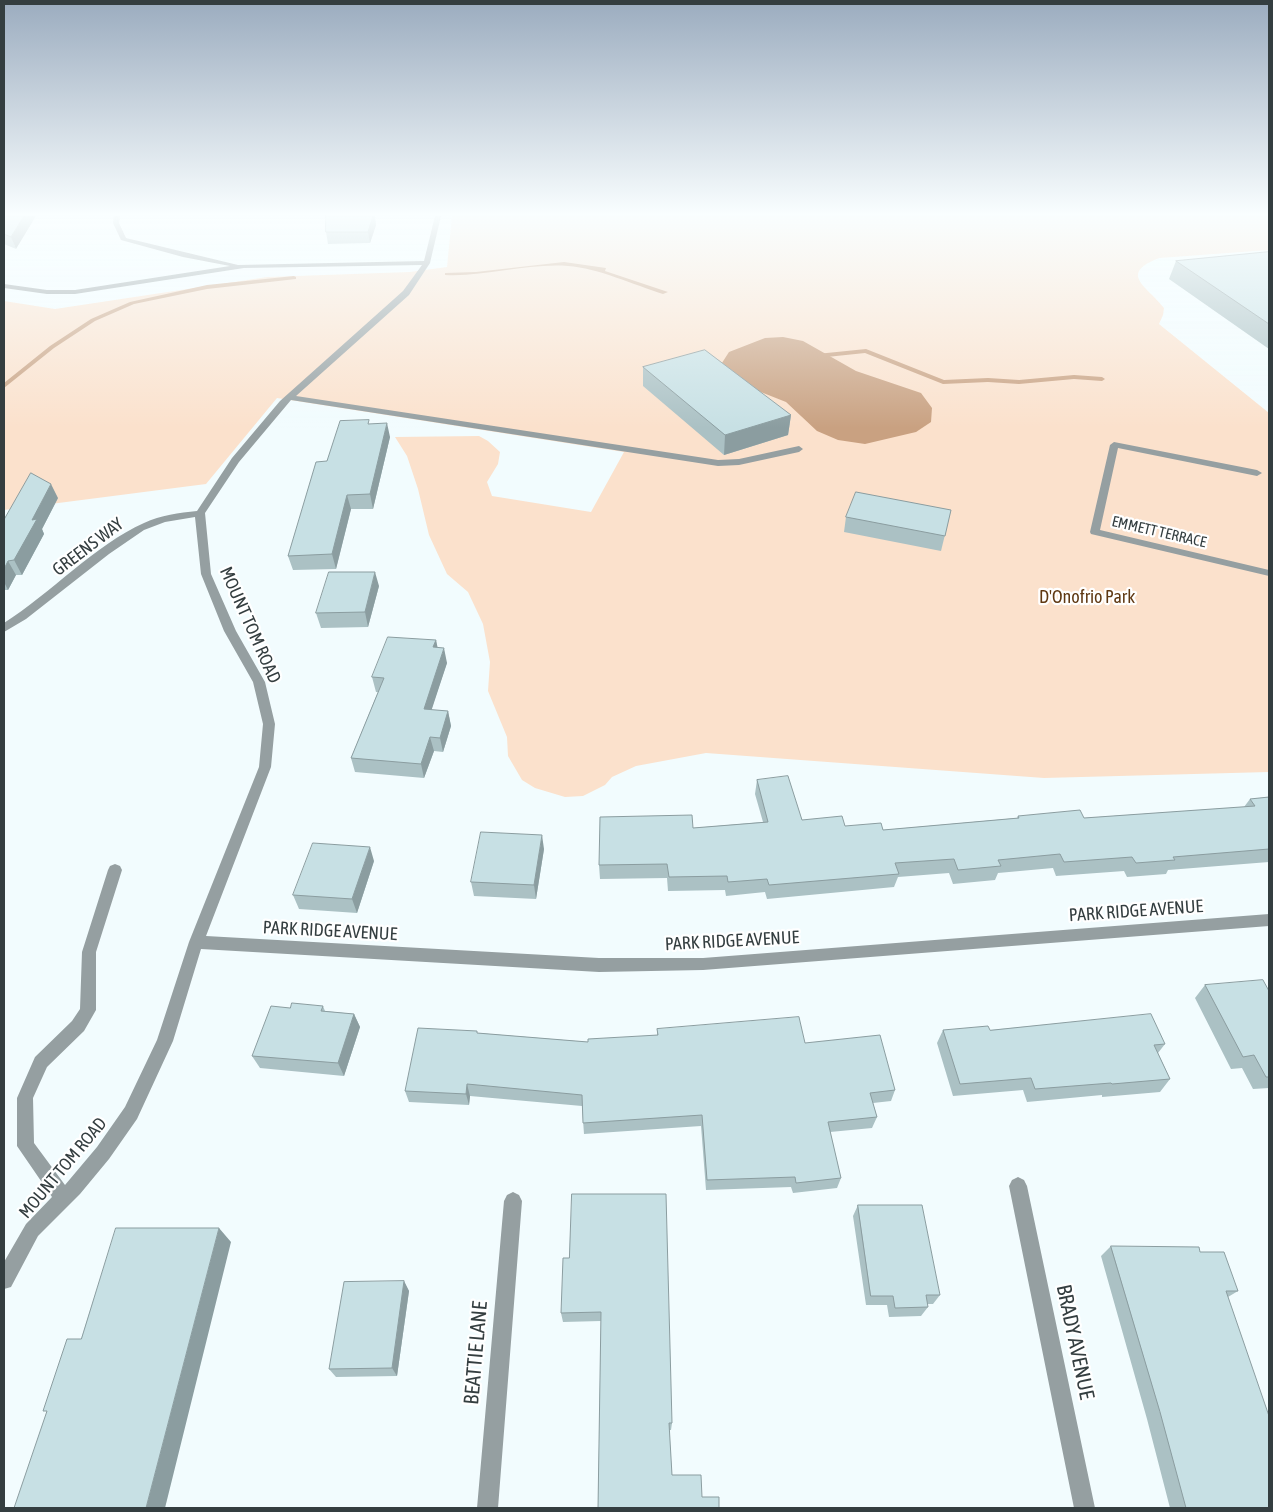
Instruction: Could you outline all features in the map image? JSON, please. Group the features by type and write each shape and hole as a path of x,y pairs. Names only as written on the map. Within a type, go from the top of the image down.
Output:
{"street":[{"path":"8,287 47,292 85,291 113,287"},
{"path":"200,513 235,460 289,397 392,308 411,287"},
{"path":"289,397 718,463 739,462 799,448"},
{"name":"EMMETT TERRACE","path":"1257,472 1114,445 1095,532 1269,573"},
{"name":"GREENS WAY","path":"4,628 27,615 93,560 142,528 170,517 200,513"},
{"name":"MOUNT TOM ROAD","path":"4,1280 32,1230 64,1199 103,1153 131,1112 165,1041 196,942 265,767 269,724 259,682 230,631 206,574 200,513"},
{"path":"64,1199 26,1146 26,1098 41,1062 78,1026 88,1010 89,952 115,870"},
{"name":"PARK RIDGE AVENUE","path":"196,942 599,965 702,964 1269,920"},
{"name":"BRADY AVENUE","path":"1018,1186 1085,1508"},
{"name":"BEATTIE LANE","path":"487,1508 513,1201"}],"green space":[{"name":"D'Onofrio Park","path":"204,287 1144,287 1164,308 1159,324 1269,413 1269,772 1044,778 706,753 636,766 612,777 605,785 583,796 565,797 535,788 522,780 508,756 507,737 488,691 490,662 483,624 468,592 447,574 429,535 418,489 407,456 395,437 479,436 500,452 498,464 487,482 492,496 591,512 624,452 277,398 206,484 4,510 4,301 55,309"}],"shaded area":[{"path":"642,287 652,287 668,292 663,294"},
{"path":"783,337 803,341 856,371 921,393 932,408 931,422 916,432 865,444 838,440 817,431 786,402 738,383 720,366 729,352 765,338"}],"building":[{"path":"1214,287 1269,287 1269,324"},
{"path":"705,350 791,415 725,435 643,367"},
{"path":"369,420 368,424 387,423 370,494 347,495 332,554 288,556 316,462 327,461 340,421"},
{"path":"31,473 51,484 32,520 37,519 14,560 8,561 4,569 4,520"},
{"path":"856,492 951,510 945,536 846,517"},
{"path":"329,572 375,572 365,612 316,613"},
{"path":"388,637 436,640 433,647 444,648 424,709 448,711 440,738 430,737 421,764 351,758 384,678 372,677"},
{"path":"788,776 802,820 842,816 845,826 881,823 883,830 1019,818 1018,816 1080,810 1084,818 1255,806 1250,799 1269,797 1269,849 1173,857 1175,860 1136,863 1132,857 1064,862 1060,854 998,860 1001,866 958,870 954,859 895,863 899,874 769,885 767,879 728,882 727,876 669,877 667,864 599,865 600,817 692,815 693,828 768,822 757,780"},
{"path":"481,832 542,835 534,885 471,882"},
{"path":"313,843 370,847 352,899 293,895"},
{"path":"1263,980 1269,991 1269,1077 1266,1077 1254,1055 1243,1057 1205,985"},
{"path":"292,1003 323,1006 321,1011 354,1014 338,1063 252,1056 271,1006 290,1008"},
{"path":"1151,1014 1165,1044 1154,1045 1170,1079 1035,1089 1031,1078 960,1084 943,1030 988,1026 990,1030"},
{"path":"799,1017 805,1043 880,1035 895,1090 870,1093 877,1117 828,1122 841,1178 796,1183 795,1177 707,1180 702,1115 583,1123 582,1095 467,1084 466,1094 405,1091 418,1028 477,1031 477,1033 588,1042 588,1039 658,1035 657,1029"},
{"path":"572,1194 666,1194 672,1423 669,1423 672,1475 701,1475 702,1497 719,1497 719,1508 598,1508 601,1312 561,1313 563,1258 569,1258"},
{"path":"858,1205 922,1205 940,1295 926,1295 928,1307 895,1308 893,1296 871,1296"},
{"path":"116,1228 219,1228 146,1508 14,1508 47,1411 43,1411 67,1339 81,1339"},
{"path":"1111,1246 1199,1247 1200,1252 1224,1252 1238,1291 1226,1291 1269,1416 1269,1508 1186,1508"},
{"path":"404,1281 392,1368 329,1369 344,1282"}],"waterway":[{"path":"4,386 52,347 93,320 132,303 211,287"},
{"path":"817,356 866,351 943,382 988,380 1019,382 1074,377 1102,379"}]}
